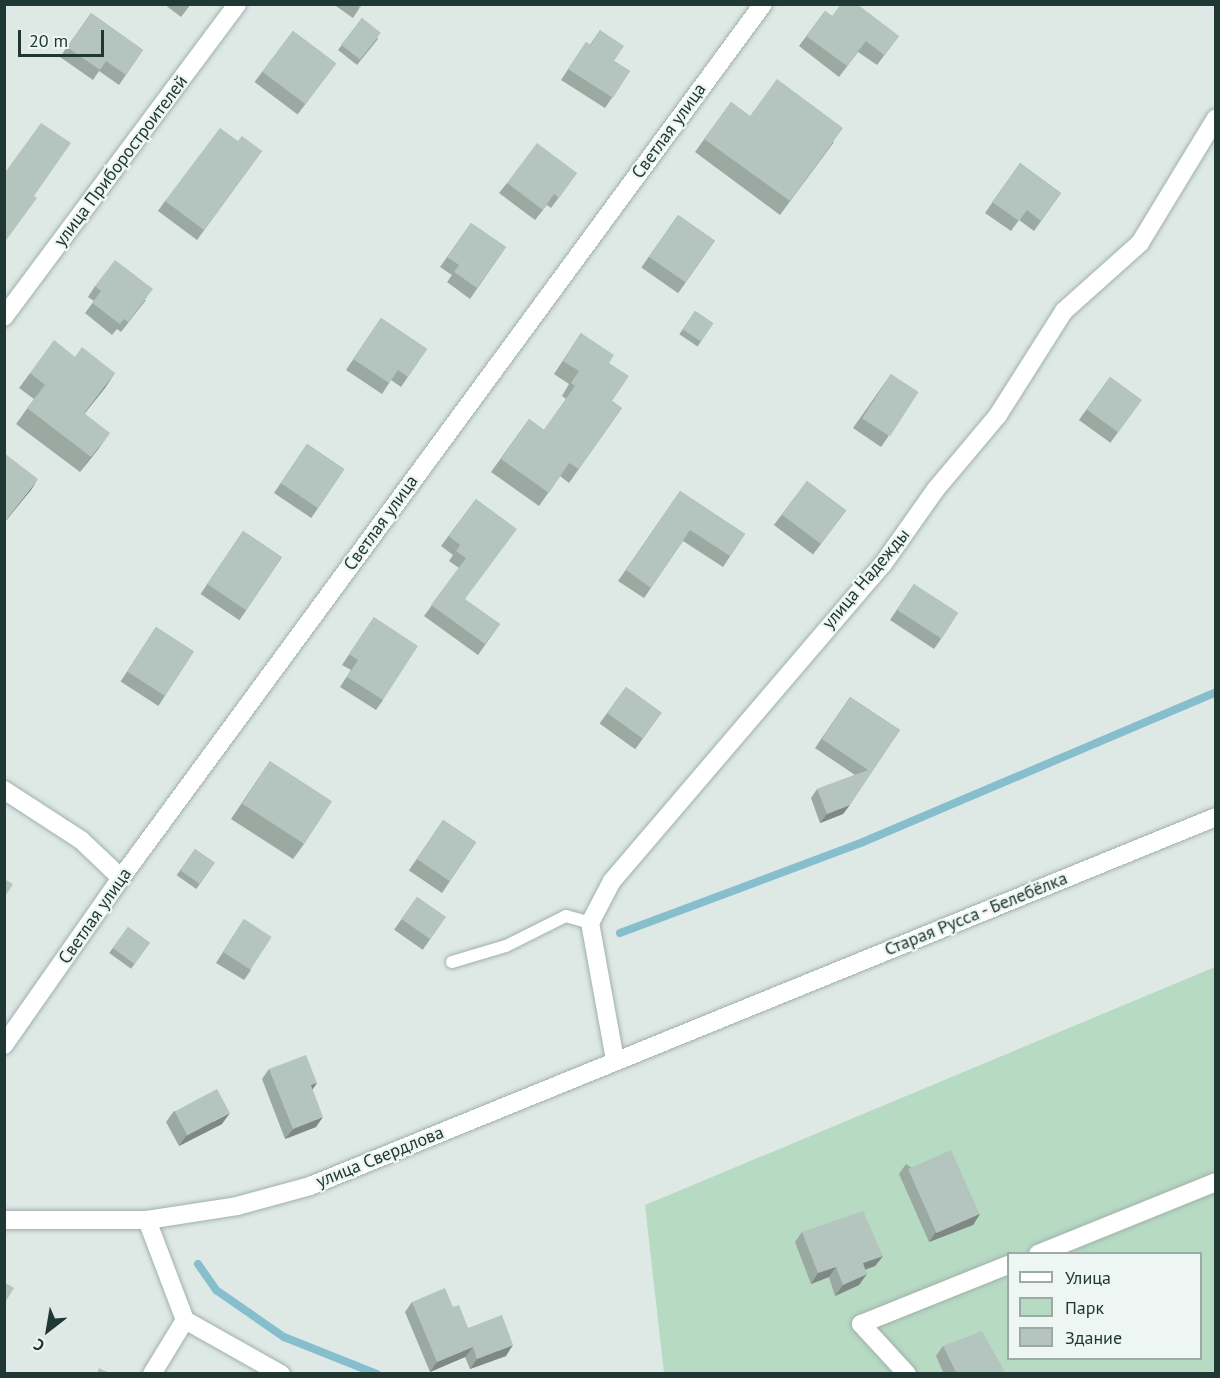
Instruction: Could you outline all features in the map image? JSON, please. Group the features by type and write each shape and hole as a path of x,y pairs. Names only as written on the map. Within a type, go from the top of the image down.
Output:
{"street":[{"name":"улица Приборостроителей","path":"4,317 237,4"},
{"name":"Светлая улица","path":"4,1046 120,878 764,4"},
{"name":"улица Надежды","path":"590,923 612,881 663,825 805,652 883,564 936,489 998,416 1065,311 1140,243 1215,118"},
{"path":"4,790 81,840 120,878"},
{"name":"Старая Русса - Белебёлка","path":"736,1011 1215,817"},
{"path":"590,923 615,1060"},
{"name":"улица Свердлова","path":"4,1220 147,1220 237,1206 309,1186 736,1011"},
{"path":"1043,1252 1215,1182"},
{"path":"147,1220 185,1320 280,1374"},
{"path":"907,1374 861,1324 1007,1265"},
{"path":"152,1374 185,1320"}],"lane":[{"path":"452,962 507,946 566,916 590,923"}],"green space":[{"path":"1215,967 1215,1373 664,1373 645,1205"}],"building":[{"path":"841,4 857,4 899,36 884,55 866,41 847,66 806,36 825,11 832,16"},
{"path":"91,13 143,50 126,75 106,61 100,70 67,47"},
{"path":"362,18 381,33 360,60 341,45"},
{"path":"600,30 624,46 614,61 630,71 613,98 568,69 586,42 591,45"},
{"path":"293,31 336,63 305,104 262,72"},
{"path":"777,79 843,128 790,201 704,139 731,102 750,116"},
{"path":"41,123 71,143 34,196 37,198 4,243 4,174"},
{"path":"220,128 238,141 242,136 262,151 204,230 165,201"},
{"path":"537,143 577,173 559,198 554,194 543,210 507,183"},
{"path":"1020,163 1061,193 1041,221 1027,210 1019,221 992,202"},
{"path":"678,215 715,241 686,283 649,257"},
{"path":"471,223 506,247 477,288 454,272 459,265 447,257"},
{"path":"115,260 153,289 128,322 124,319 120,324 92,303 101,291 95,286"},
{"path":"695,311 713,323 701,342 683,329"},
{"path":"381,318 427,349 408,377 398,370 389,383 353,359"},
{"path":"581,333 614,355 609,363 629,376 612,401 622,408 579,469 569,463 549,493 501,459 529,419 544,430 575,386 571,383 579,371 563,361"},
{"path":"54,340 75,357 82,347 115,373 84,413 110,433 91,457 27,408 45,385 30,373"},
{"path":"891,374 919,392 890,436 862,418"},
{"path":"1110,377 1142,400 1118,432 1086,409"},
{"path":"307,444 344,469 318,508 281,483"},
{"path":"4,453 38,479 7,518 4,516"},
{"path":"807,481 846,510 821,544 782,515"},
{"path":"680,491 745,534 730,556 690,530 651,588 626,570"},
{"path":"476,499 517,529 465,599 500,624 485,644 431,605 466,558 456,551 460,545 449,536"},
{"path":"243,531 282,557 246,610 207,584"},
{"path":"914,584 958,613 942,639 897,610"},
{"path":"374,617 418,646 383,700 347,677 358,660 349,654"},
{"path":"156,627 194,652 165,696 127,671"},
{"path":"626,687 662,713 643,739 607,713"},
{"path":"850,697 900,730 850,805 827,814 817,789 868,770 822,739"},
{"path":"270,761 332,801 304,844 242,804"},
{"path":"443,820 476,842 450,881 417,859"},
{"path":"195,849 215,863 200,884 180,870"},
{"path":"4,879 13,884 4,898"},
{"path":"417,897 446,917 430,939 402,919"},
{"path":"244,919 272,937 250,970 223,952"},
{"path":"128,927 150,943 135,964 113,948"},
{"path":"306,1055 317,1083 311,1085 323,1117 293,1129 269,1069"},
{"path":"217,1089 230,1113 187,1135 175,1112"},
{"path":"951,1150 979,1214 937,1233 908,1169"},
{"path":"863,1211 883,1256 863,1263 867,1274 843,1285 836,1267 818,1273 802,1232"},
{"path":"4,1282 14,1288 4,1304"},
{"path":"445,1288 453,1307 459,1305 468,1328 502,1315 513,1345 477,1359 473,1347 437,1362 412,1302"},
{"path":"982,1331 1006,1374 957,1374 943,1346"},
{"path":"99,1368 111,1374 97,1374"}],"waterway":[{"path":"620,933 863,842 1216,692"},
{"path":"198,1264 216,1290 284,1337 377,1374"}]}
